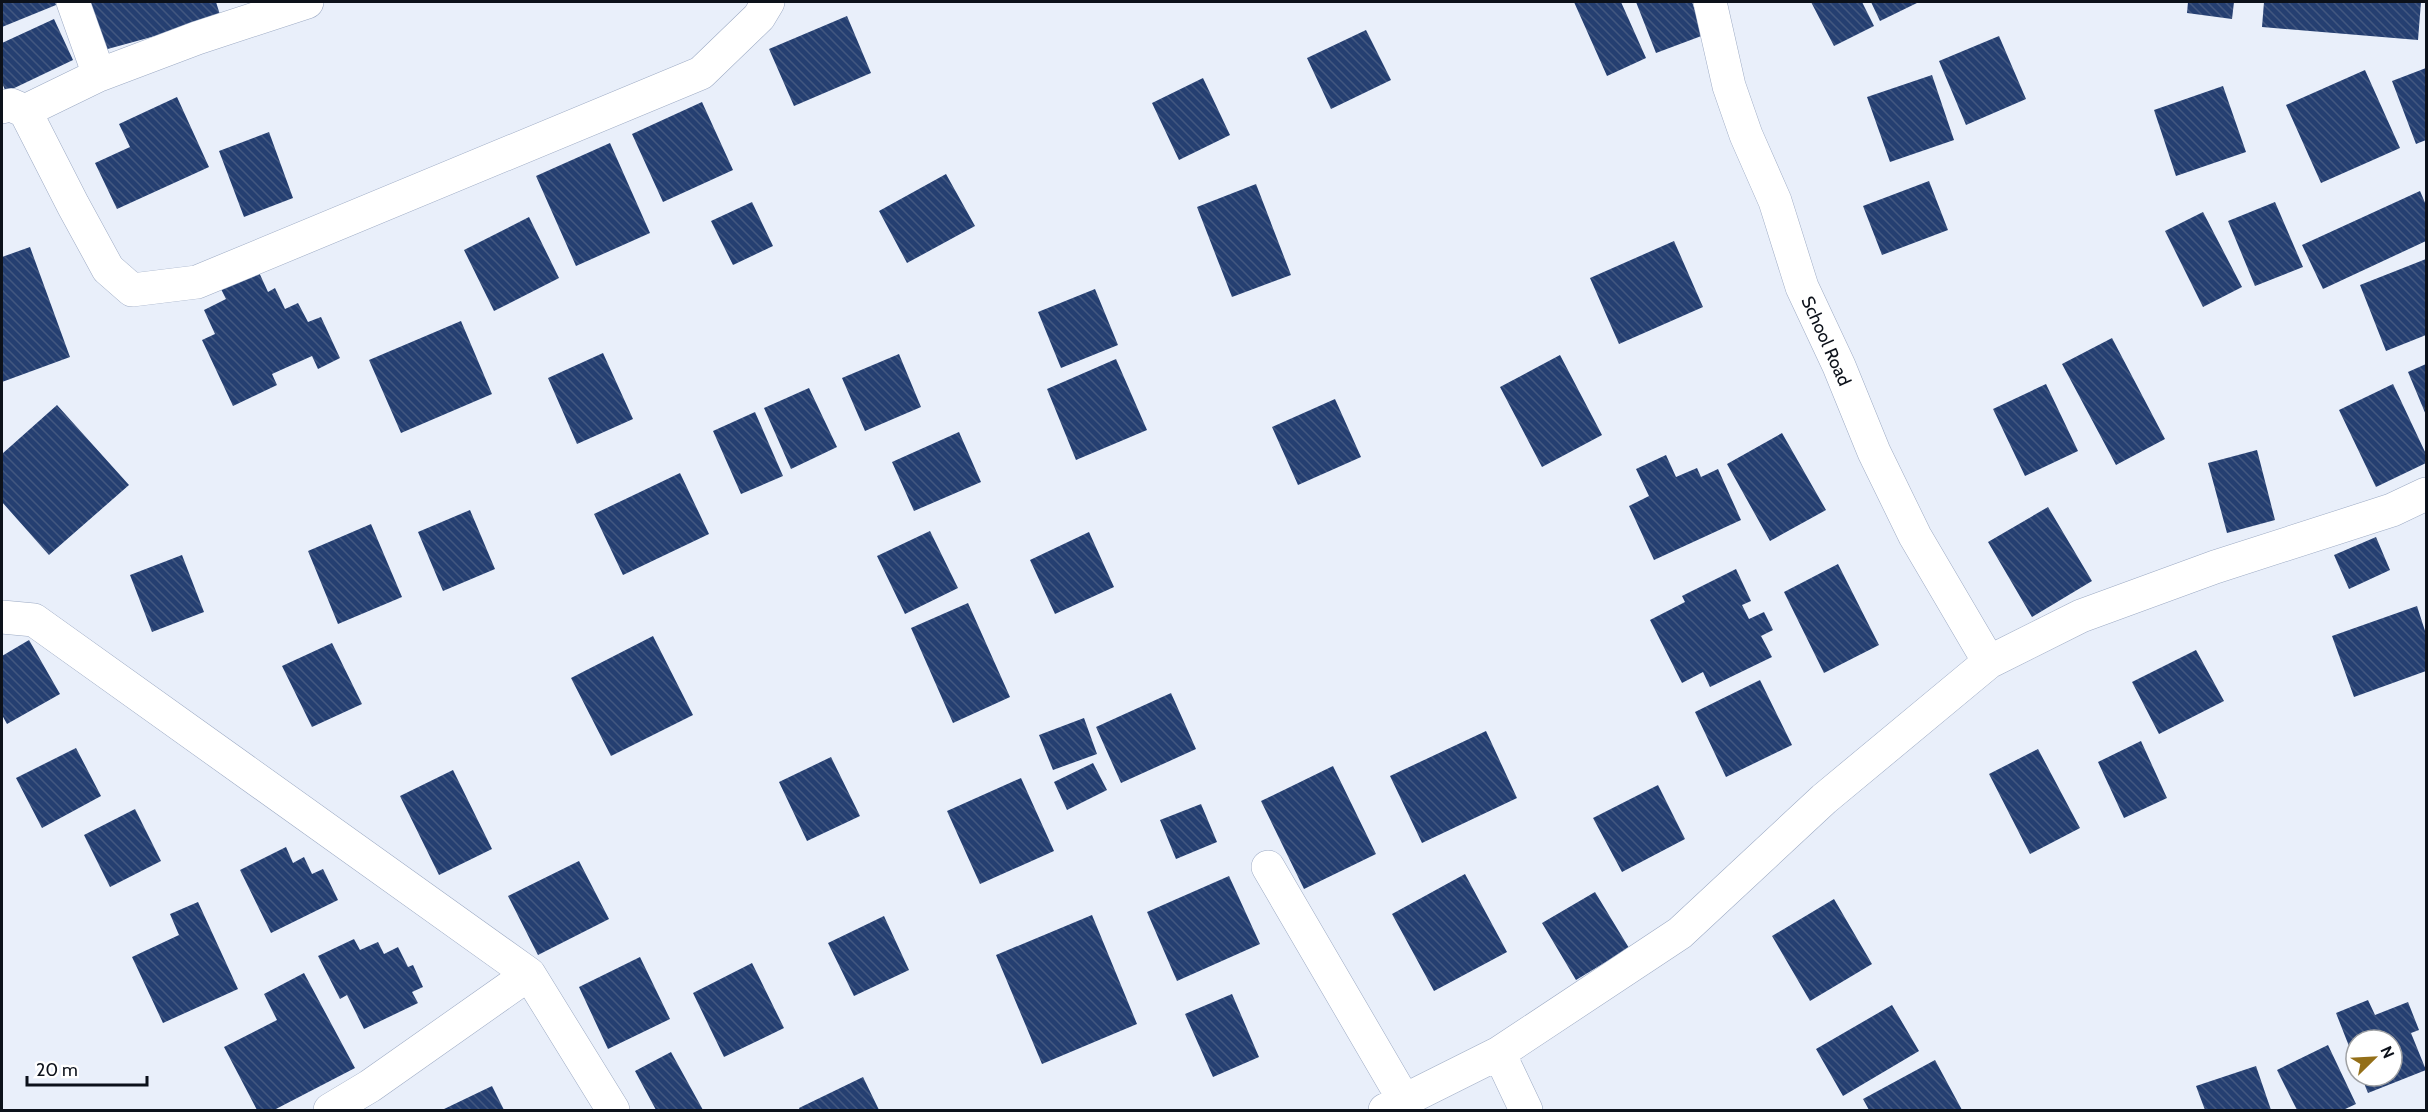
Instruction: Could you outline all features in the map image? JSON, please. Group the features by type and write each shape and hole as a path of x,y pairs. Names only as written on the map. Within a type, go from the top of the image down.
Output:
{"street":[{"path":"72,2 99,75"},
{"path":"307,2 197,38 13,109 73,206 108,269 132,290 197,282 701,74 759,17 768,2"},
{"name":"School Road","path":"1710,2 1729,86 1746,135 1775,201 1802,287 1839,366 1874,452 1915,536 1989,662"},
{"path":"1268,867 1394,1105 1499,1053 1680,933 1824,799 1989,662 2081,616 2215,567 2392,510 2427,494"},
{"path":"2,617 34,620 529,974 613,1110"},
{"path":"330,1110 370,1086 529,974"},
{"path":"1499,1053 1526,1110"}],"building":[{"path":"2,2 55,2 56,5 2,27"},
{"path":"90,2 216,2 221,18 104,50"},
{"path":"1574,2 1621,2 1646,58 1607,76"},
{"path":"1636,2 1692,2 1704,35 1656,53"},
{"path":"1811,2 1862,2 1874,26 1834,46"},
{"path":"1871,2 1919,2 1880,21"},
{"path":"2188,2 2234,2 2232,19 2187,13"},
{"path":"2264,2 2421,2 2418,40 2262,27"},
{"path":"847,16 871,73 794,106 769,49"},
{"path":"54,19 73,60 6,92 2,83 2,43"},
{"path":"1366,30 1391,80 1331,109 1307,58"},
{"path":"1999,36 2026,99 1966,125 1939,61"},
{"path":"2426,68 2426,140 2416,144 2392,81"},
{"path":"2365,70 2400,148 2321,183 2286,105"},
{"path":"1932,75 1954,140 1890,162 1867,97"},
{"path":"1203,78 1230,135 1179,160 1152,103"},
{"path":"2223,86 2246,152 2176,176 2154,110"},
{"path":"177,97 209,167 117,209 95,163 130,147 119,124"},
{"path":"702,102 733,170 663,202 632,134"},
{"path":"269,132 293,198 244,217 219,151"},
{"path":"610,143 650,233 576,266 536,176"},
{"path":"946,174 975,226 907,263 879,211"},
{"path":"1929,181 1948,230 1882,255 1863,206"},
{"path":"1256,184 1291,275 1232,297 1197,207"},
{"path":"2420,191 2426,205 2426,241 2323,289 2302,245"},
{"path":"752,202 773,246 733,265 711,221"},
{"path":"2275,202 2303,267 2255,286 2228,221"},
{"path":"2203,212 2242,287 2203,307 2165,231"},
{"path":"529,217 559,278 494,311 464,250"},
{"path":"1674,241 1703,307 1619,344 1590,278"},
{"path":"30,247 70,357 2,382 2,257"},
{"path":"2426,259 2426,335 2386,351 2360,285"},
{"path":"257,268 268,292 275,288 285,309 298,303 308,322 321,317 340,358 318,369 312,356 272,374 277,385 233,406 202,340 215,334 204,310 226,299 219,285"},
{"path":"1095,289 1118,345 1061,368 1038,312"},
{"path":"461,321 492,394 401,433 369,360"},
{"path":"2112,338 2165,439 2116,465 2062,364"},
{"path":"603,353 633,419 577,444 548,378"},
{"path":"899,354 921,407 865,431 842,378"},
{"path":"1560,355 1602,435 1542,467 1500,387"},
{"path":"1116,359 1147,430 1076,460 1047,389"},
{"path":"2426,364 2426,415 2408,372"},
{"path":"2046,384 2078,451 2025,476 1993,409"},
{"path":"2393,384 2426,454 2426,463 2376,487 2339,410"},
{"path":"809,388 837,447 791,469 764,408"},
{"path":"1335,399 1361,457 1298,485 1272,427"},
{"path":"57,405 129,485 49,555 2,502 2,454"},
{"path":"755,412 783,476 741,494 713,431"},
{"path":"959,432 981,482 914,511 892,462"},
{"path":"1782,433 1826,510 1770,541 1727,464"},
{"path":"2257,450 2275,520 2227,533 2208,463"},
{"path":"1666,455 1676,477 1697,468 1701,477 1718,469 1741,520 1654,560 1629,506 1649,496 1636,469"},
{"path":"680,473 709,534 623,575 594,514"},
{"path":"2048,507 2092,581 2032,617 1988,542"},
{"path":"470,510 495,569 443,591 418,532"},
{"path":"371,524 402,597 338,624 308,551"},
{"path":"930,531 958,588 905,614 877,556"},
{"path":"1089,532 1114,587 1055,614 1030,560"},
{"path":"2376,537 2390,570 2349,589 2334,555"},
{"path":"182,555 204,612 152,632 130,575"},
{"path":"1838,564 1879,645 1824,673 1784,592"},
{"path":"1736,569 1751,601 1742,605 1749,619 1764,612 1773,630 1761,636 1772,657 1710,687 1703,672 1682,683 1650,620 1685,602 1682,596"},
{"path":"968,603 1010,697 953,723 911,628"},
{"path":"2417,606 2426,634 2426,671 2354,697 2332,636"},
{"path":"653,636 693,715 611,756 571,678"},
{"path":"29,640 60,694 7,724 2,715 2,656"},
{"path":"332,643 362,704 312,727 282,666"},
{"path":"2196,650 2224,701 2159,734 2132,682"},
{"path":"1760,680 1792,745 1726,777 1695,712"},
{"path":"1171,693 1196,749 1121,783 1096,727"},
{"path":"1084,718 1097,754 1053,770 1039,735"},
{"path":"1486,731 1517,798 1422,843 1390,776"},
{"path":"2141,741 2167,798 2124,818 2098,762"},
{"path":"76,748 101,796 42,828 16,778"},
{"path":"2038,749 2080,828 2030,854 1989,774"},
{"path":"831,757 860,816 807,841 779,782"},
{"path":"1093,763 1107,790 1067,810 1054,782"},
{"path":"1333,766 1376,854 1304,889 1261,801"},
{"path":"453,770 492,849 439,875 400,796"},
{"path":"1021,778 1054,851 980,884 947,811"},
{"path":"1658,785 1685,839 1622,872 1593,818"},
{"path":"1201,804 1217,842 1176,859 1160,820"},
{"path":"135,809 161,861 110,887 84,835"},
{"path":"286,847 293,863 304,857 312,874 323,869 338,900 271,933 240,870"},
{"path":"579,861 609,919 538,955 508,896"},
{"path":"1465,874 1507,952 1434,991 1392,914"},
{"path":"1229,876 1260,944 1177,981 1147,912"},
{"path":"1595,892 1629,948 1576,980 1542,923"},
{"path":"1834,899 1872,964 1810,1001 1772,936"},
{"path":"198,902 238,989 163,1023 132,957 179,935 170,914"},
{"path":"1092,915 1137,1024 1042,1064 996,955"},
{"path":"884,916 909,970 854,996 828,943"},
{"path":"354,939 360,950 378,942 384,954 398,947 408,967 413,965 423,987 412,992 418,1003 364,1029 347,995 340,999 318,956"},
{"path":"640,957 670,1019 608,1049 579,987"},
{"path":"752,963 784,1028 724,1057 693,993"},
{"path":"304,973 355,1068 274,1110 257,1110 224,1047 277,1020 264,994"},
{"path":"1232,994 1259,1057 1213,1077 1185,1014"},
{"path":"2368,1000 2375,1015 2408,1002 2419,1030 2411,1033 2426,1070 2404,1079 2404,1028 2344,1028 2344,1033 2336,1013"},
{"path":"1892,1005 1919,1051 1843,1096 1816,1049"},
{"path":"2328,1045 2344,1079 2344,1088 2348,1088 2356,1104 2343,1110 2297,1110 2277,1070"},
{"path":"671,1052 703,1110 656,1110 635,1071"},
{"path":"1935,1060 1962,1110 1869,1110 1863,1099"},
{"path":"2256,1066 2271,1110 2205,1110 2196,1086"},
{"path":"863,1077 879,1110 800,1110 799,1108"},
{"path":"492,1086 504,1110 442,1110"},
{"path":"2366,1088 2381,1088 2368,1093"}]}
